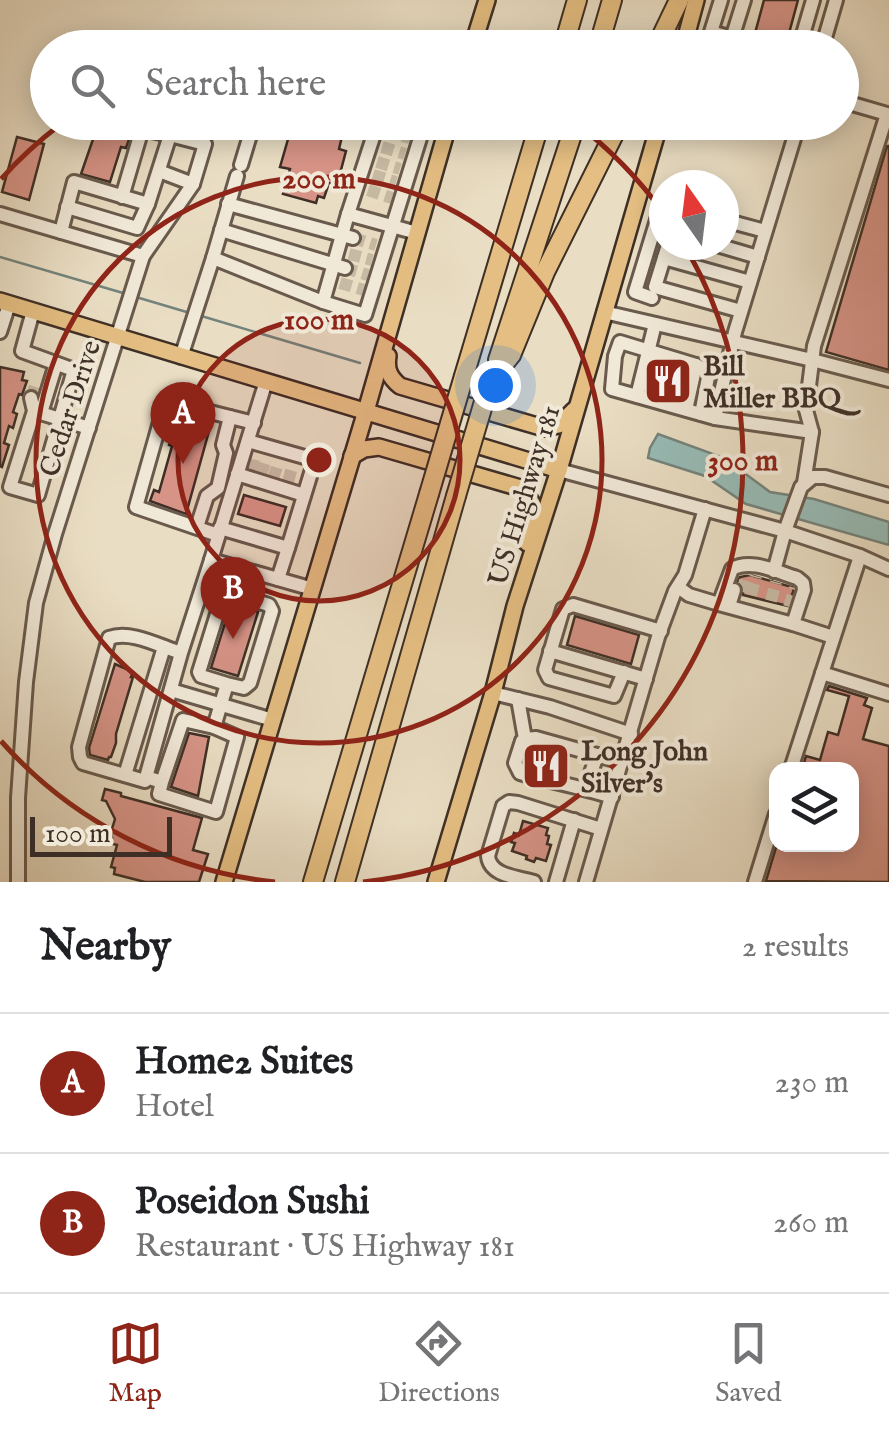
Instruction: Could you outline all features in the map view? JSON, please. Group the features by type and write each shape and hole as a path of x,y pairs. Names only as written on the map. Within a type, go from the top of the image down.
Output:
{"highway":[{"path":"557,30 565,0"},
{"path":"568,30 577,0"},
{"path":"603,30 612,0"},
{"path":"664,30 678,0"},
{"path":"313,882 535,140"},
{"path":"344,882 489,384 570,140"},
{"path":"489,384 511,355 546,272 611,140"}],"main road":[{"path":"478,30 487,0"},
{"path":"687,30 696,0"},
{"path":"224,882 444,140"},
{"name":"US Highway 181","path":"436,882 655,140"},
{"path":"4,302 559,470"},
{"path":"397,302 386,367 400,386 544,428 559,425 575,409"},
{"path":"352,456 380,447 525,492 532,502 532,517 515,606"}],"street":[{"path":"712,30 721,0"},
{"path":"734,30 744,0"},
{"path":"804,30 813,0"},
{"path":"827,30 836,0"},
{"path":"785,579 787,524 801,490 812,432 806,410 812,360 888,115 859,106"},
{"path":"122,197 139,140"},
{"path":"67,207 137,228 168,140"},
{"name":"Cedar Drive","path":"18,882 18,798 36,603 143,256 192,184 205,144 189,140"},
{"path":"181,357 248,140"},
{"path":"323,302 335,282 348,236 348,214 362,188 377,140"},
{"path":"213,258 364,315 374,269 392,227 414,140"},
{"path":"708,416 794,140"},
{"path":"159,171 192,184"},
{"path":"61,232 74,182 148,204"},
{"path":"228,204 348,236"},
{"path":"0,214 143,256"},
{"path":"348,214 417,233"},
{"path":"739,224 766,231"},
{"path":"221,230 341,260"},
{"path":"649,246 635,292 654,292 742,311"},
{"path":"739,251 758,257"},
{"path":"636,396 663,260"},
{"path":"690,260 750,282"},
{"path":"0,332 4,302"},
{"path":"33,312 22,352 55,369 74,370 38,495 10,487 35,407 55,369"},
{"path":"604,312 889,380"},
{"path":"708,416 709,372 620,342 612,389 708,416 812,432"},
{"path":"686,410 696,365"},
{"path":"36,383 55,369"},
{"path":"254,423 266,381"},
{"path":"181,653 126,635 108,638 80,747 84,762 145,781 218,531 264,479 272,453 254,423 166,401 136,507 197,528 218,531 288,548"},
{"path":"35,407 88,428"},
{"path":"197,528 207,496 218,488 230,417"},
{"path":"272,453 315,460 278,579"},
{"path":"808,458 825,477"},
{"path":"559,470 705,509 787,524 889,569"},
{"path":"801,490 813,477 825,477 889,496"},
{"path":"264,479 304,495"},
{"path":"586,882 660,631 685,575 705,509"},
{"path":"794,762 860,556"},
{"path":"211,560 313,589"},
{"path":"733,607 732,569 736,565 803,583 804,590 781,621"},
{"path":"251,598 258,573"},
{"path":"678,587 689,595 833,637"},
{"path":"226,592 270,605 272,611 250,683 244,688 226,684 201,676 200,672 226,592"},
{"path":"733,607 742,592"},
{"path":"781,604 781,621"},
{"path":"624,672 614,696 549,678 545,670 563,609 573,605 660,631"},
{"path":"124,775 164,647"},
{"path":"550,650 646,680"},
{"path":"822,673 889,694"},
{"path":"214,727 226,684"},
{"path":"171,690 274,720"},
{"path":"493,692 630,734"},
{"path":"518,699 525,739"},
{"path":"183,720 237,737 216,812 158,794 162,782 183,720"},
{"path":"612,797 520,772 515,763 522,741 536,738 622,762"},
{"path":"586,788 597,755"},
{"path":"146,777 162,782"},
{"path":"534,882 494,870 489,864 488,856 508,802 602,829"},
{"path":"556,882 574,820"},
{"path":"755,882 769,837"}],"water":[{"path":"658,434 724,458 770,492 814,499 889,522 889,545 746,504 705,476 648,458"}],"building":[{"path":"764,0 798,0 790,30 756,30"},
{"path":"17,137 44,144 29,200 2,192"},
{"path":"93,140 129,140 126,148 121,147 110,182 81,174"},
{"path":"288,140 341,140 339,149 346,151 337,185 329,183 324,198 318,196 316,203 283,194 290,169 280,167"},
{"path":"889,146 889,370 826,352"},
{"name":"Bill Miller BBQ","path":"660,364 684,372 677,397 652,390"},
{"path":"0,367 24,372 22,380 27,381 13,412 17,414 4,443 9,445 2,467 0,466"},
{"path":"176,420 209,431 186,514 150,501 154,490 159,492"},
{"path":"244,495 286,507 280,526 238,514"},
{"path":"750,575 792,587 788,606 743,595 738,581"},
{"path":"231,604 258,612 238,676 211,668"},
{"path":"575,616 639,635 631,664 567,645"},
{"path":"115,664 133,672 133,677 108,760 90,755 89,748"},
{"path":"829,686 867,698 864,705 872,708 863,739 889,746 889,882 766,881 775,852 859,852 859,762 804,762 806,756 820,760 828,732 838,735 849,696 827,690"},
{"path":"189,733 209,737 198,796 171,787"},
{"path":"105,789 202,818 193,850 208,854 199,882 145,882 114,874 115,868 111,867 117,845 113,844 111,832 115,819 102,800"},
{"path":"523,821 548,828 547,844 551,845 546,861 536,858 534,862 512,851 514,833 519,835"}],"waterway":[{"path":"0,257 123,293"},
{"path":"136,297 190,313"},
{"path":"198,315 360,363"}],"tunnel":[{"path":"382,147 405,154"},
{"path":"377,162 400,169"},
{"path":"373,175 396,182"},
{"path":"368,190 392,198"},
{"path":"353,238 376,245"},
{"path":"349,254 372,260"},
{"path":"345,268 368,275"},
{"path":"340,283 364,290"},
{"path":"31,398 36,383"},
{"path":"251,471 255,455"},
{"path":"261,475 266,459"},
{"path":"273,479 278,463"},
{"path":"288,482 292,467"},
{"path":"742,592 747,573"},
{"path":"751,595 756,576"},
{"path":"771,601 776,582"},
{"path":"789,607 795,588"}],"place":[{"name":"Bill Miller BBQ","path":"668,381"},
{"name":"Home2 Suites","path":"183,464"},
{"name":"Poseidon Sushi","path":"233,639"},
{"name":"Long John Silver's","path":"546,766"}]}
